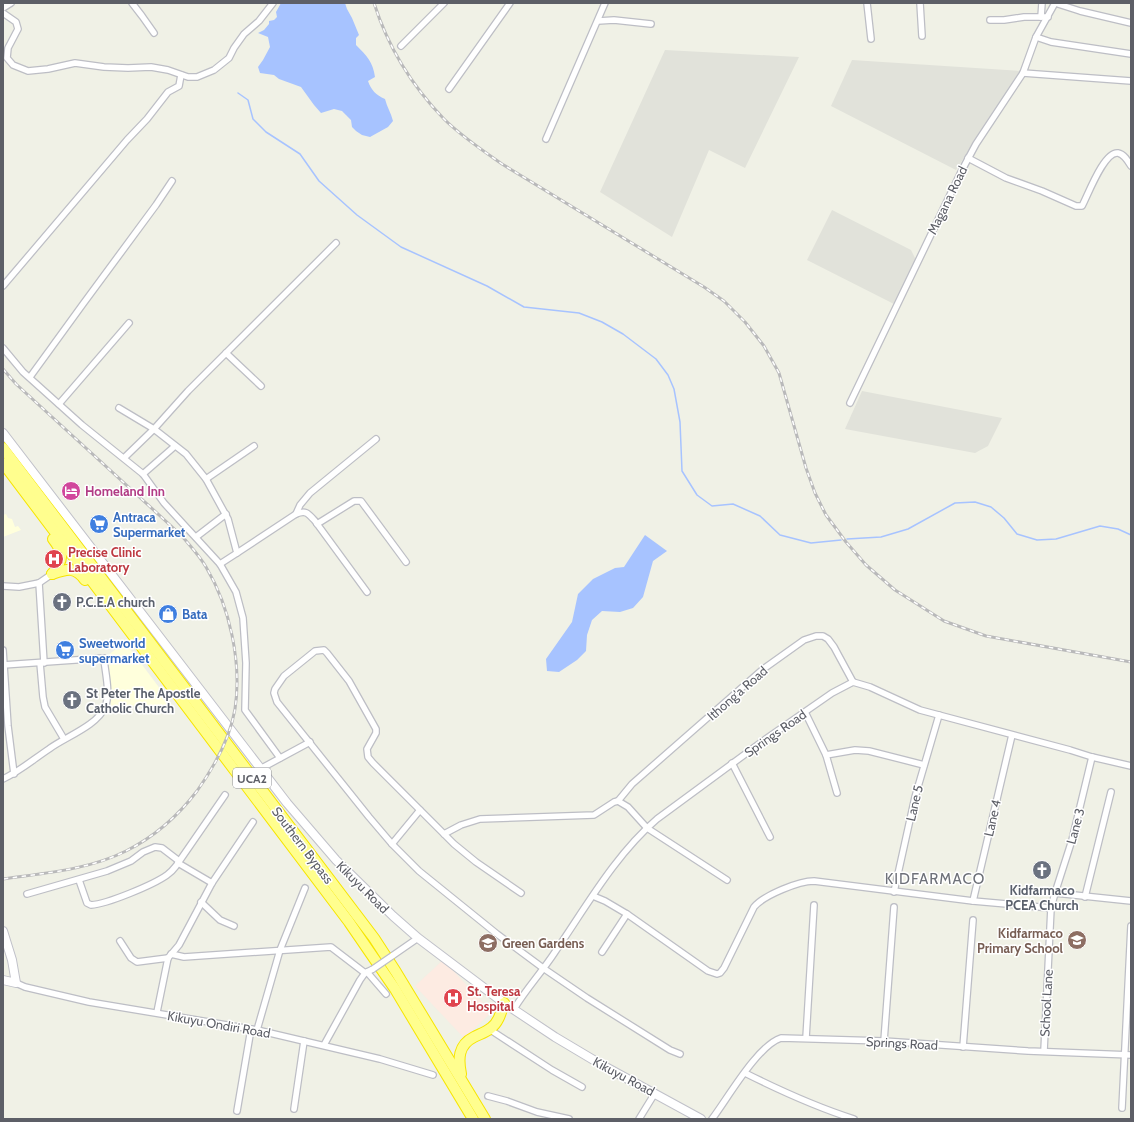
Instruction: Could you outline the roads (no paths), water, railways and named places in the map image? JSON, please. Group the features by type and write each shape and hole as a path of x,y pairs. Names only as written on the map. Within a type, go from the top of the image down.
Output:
{"highway":[{"name":"Southern Bypass","path":"3,448 374,938 485,1119"},
{"name":"Southern Bypass","path":"3,463 349,922 395,989 474,1119"},
{"path":"16,481 15,489 17,493 58,546 62,557 60,564 52,574"},
{"path":"52,574 65,570 76,571 84,578 108,611 113,616 121,619"},
{"path":"462,1080 459,1060 463,1046 466,1041 489,1029 495,1023 500,1016 504,1003"}],"main road":[{"name":"Kikuyu Road","path":"3,432 260,769 336,860 393,916 418,938 504,1003 554,1037 701,1119"},
{"path":"3,931 12,960 16,983"},
{"name":"Kikuyu Ondiri Road","path":"3,980 16,983"}],"street":[{"path":"3,8 11,3"},
{"path":"132,3 154,33"},
{"path":"3,14 16,22 18,29 8,48 7,54 9,61 13,65 28,71 36,71 75,63 104,67 128,68 151,66 192,77 203,75 223,64 230,58 234,48 244,34 259,21 273,3"},
{"path":"401,46 444,3"},
{"path":"449,89 510,3"},
{"path":"546,139 605,3"},
{"path":"867,3 871,39"},
{"path":"920,3 922,36"},
{"path":"1040,17 1042,3"},
{"path":"1055,3 1080,11 1131,22"},
{"name":"Magana Road","path":"850,403 968,158 1023,73 1036,37 1055,3"},
{"path":"990,20 1004,20 1024,16 1048,17"},
{"path":"598,21 614,20 652,24"},
{"path":"1036,37 1051,42 1131,54"},
{"path":"1023,73 1131,81"},
{"path":"3,286 127,140 147,119 168,92 179,86 181,75"},
{"path":"968,158 1006,178 1042,191 1076,206 1082,206 1101,166 1113,154 1119,153 1131,166"},
{"path":"30,377 172,181"},
{"path":"124,458 154,429 178,401 336,243"},
{"path":"59,404 129,323"},
{"path":"3,348 16,365 59,404 89,431 143,474 164,502 220,564 236,592 243,618 246,663 245,710 280,758"},
{"path":"226,353 261,386"},
{"path":"119,408 154,429 186,454 206,479 226,514 237,553"},
{"path":"296,514 300,505 310,493 376,439"},
{"path":"143,474 175,446"},
{"path":"206,479 254,446"},
{"path":"317,524 354,501 362,501 406,562"},
{"path":"220,564 296,514 307,512 367,592"},
{"path":"196,537 226,514"},
{"path":"3,586 19,586 38,583 52,574"},
{"path":"38,583 43,697 45,707 64,739"},
{"name":"Ithong'a Road","path":"618,802 632,784 762,670 804,640 816,636 824,636 828,639 853,682"},
{"path":"3,650 8,726 14,774"},
{"path":"521,894 476,862 444,834 368,757 367,748 376,733 376,729 349,681 324,650 315,650 284,676 274,693 277,702 392,844 435,884 497,934 543,968 587,998 670,1050 680,1054"},
{"path":"3,779 14,774 64,739 83,729 98,717 105,707 107,692 104,658 4,665"},
{"path":"853,682 870,687 914,707 939,715 952,717 1092,757 1131,766"},
{"name":"Springs Road","path":"514,1009 593,896 629,848 647,828 732,763 832,693 853,682"},
{"path":"805,712 826,755 837,793"},
{"name":"Lane 5","path":"894,892 915,797 939,715"},
{"name":"Lane 4","path":"973,901 1012,735"},
{"path":"260,769 310,742"},
{"path":"826,755 855,750 924,765"},
{"name":"Lane 3","path":"1051,908 1072,840 1092,757"},
{"path":"732,763 770,837"},
{"path":"1085,897 1111,792"},
{"path":"79,880 87,903 93,905 115,899 160,880 168,875 178,862 225,794"},
{"path":"444,834 461,825 480,819 594,815 614,802 618,802 628,808 647,828 728,880"},
{"path":"392,844 420,810"},
{"path":"157,1012 170,956 179,945 212,883 253,822"},
{"path":"27,894 107,871 131,861 143,852 155,847 162,848 178,862 212,883"},
{"path":"593,896 627,914 708,971 717,974 724,968 754,907 758,902 763,898 808,881 973,901 1051,908"},
{"path":"237,1111 254,1030 280,950 305,888"},
{"path":"1055,893 1131,901"},
{"path":"201,902 220,920 234,926"},
{"path":"806,1038 814,905"},
{"path":"884,1041 894,907"},
{"name":"School Lane","path":"1044,1051 1051,908"},
{"path":"602,952 627,914"},
{"path":"963,1047 973,920"},
{"path":"1122,1108 1131,930"},
{"path":"324,1045 358,984 366,973 418,938"},
{"path":"120,941 131,958 137,962 170,956 184,957 331,947 366,973 386,994"},
{"name":"Kikuyu Ondiri Road","path":"16,983 25,987 89,1002 157,1012 324,1045 380,1059 433,1075"},
{"path":"489,1029 552,1070 582,1086"},
{"name":"Springs Road","path":"712,1119 758,1056 775,1040 781,1038 884,1041 963,1047 1131,1055"},
{"path":"294,1109 304,1041"},
{"path":"745,1073 812,1105 854,1119"},
{"path":"639,1119 655,1093"},
{"path":"488,1096 537,1112 569,1119"}],"water":[{"path":"281,3 345,3 359,35 356,38 356,45 373,67 375,77 368,81 369,84 374,92 385,99 392,118 393,121 388,127 370,137 362,135 352,127 351,120 342,111 334,109 321,113 301,87 279,79 274,75 260,73 258,67 270,47 268,37 258,33 264,30 269,24 269,21 274,20 277,17 276,12"},
{"path":"645,535 667,551 653,561 643,597 633,608 620,612 602,611 592,620 587,635 586,651 577,660 559,672 547,671 546,659 572,622 578,594 593,579 615,568 624,567"}],"waterway":[{"path":"238,93 248,100 253,119 266,132 300,154 319,181 357,215 401,247 487,286 524,307 579,313 602,322 623,334 656,359 668,375 674,389 680,422 682,471 697,495 712,506 733,504 760,516 780,535 811,543 841,540"},
{"path":"847,539 881,537 908,529 955,503 975,502 991,507 1004,518 1017,534 1037,540 1056,539 1100,526 1118,529 1131,535"}],"railway":[{"path":"374,3 386,35 411,79 432,106 457,131 502,164 704,287 724,301 745,322 764,346 779,373 806,468 815,493 826,515 846,542 866,565 895,590 944,621 986,636 1131,662"},
{"path":"3,369 16,384 182,536 197,555 206,567 222,600 228,617 237,673 235,709 233,720 225,742 197,791 182,809 165,825 126,851 97,863 50,873 3,879"}],"place":[{"name":"Homeland Inn","path":"71,491"},
{"name":"Antraca Supermarket","path":"99,524"},
{"name":"Precise Clinic Laboratory","path":"54,559"},
{"name":"P.C.E.A church","path":"62,602"},
{"name":"Bata","path":"168,614"},
{"name":"Sweetworld supermarket","path":"65,650"},
{"name":"St Peter The Apostle Catholic Church","path":"72,700"},
{"name":"Kidfarmaco PCEA Church","path":"1042,870"},
{"name":"Kidfarmaco Primary School","path":"1077,940"},
{"name":"Green Gardens","path":"488,943"},
{"name":"St. Teresa Hospital","path":"453,998"}],"district":[{"name":"KIDFARMACO","path":"935,879"}]}
